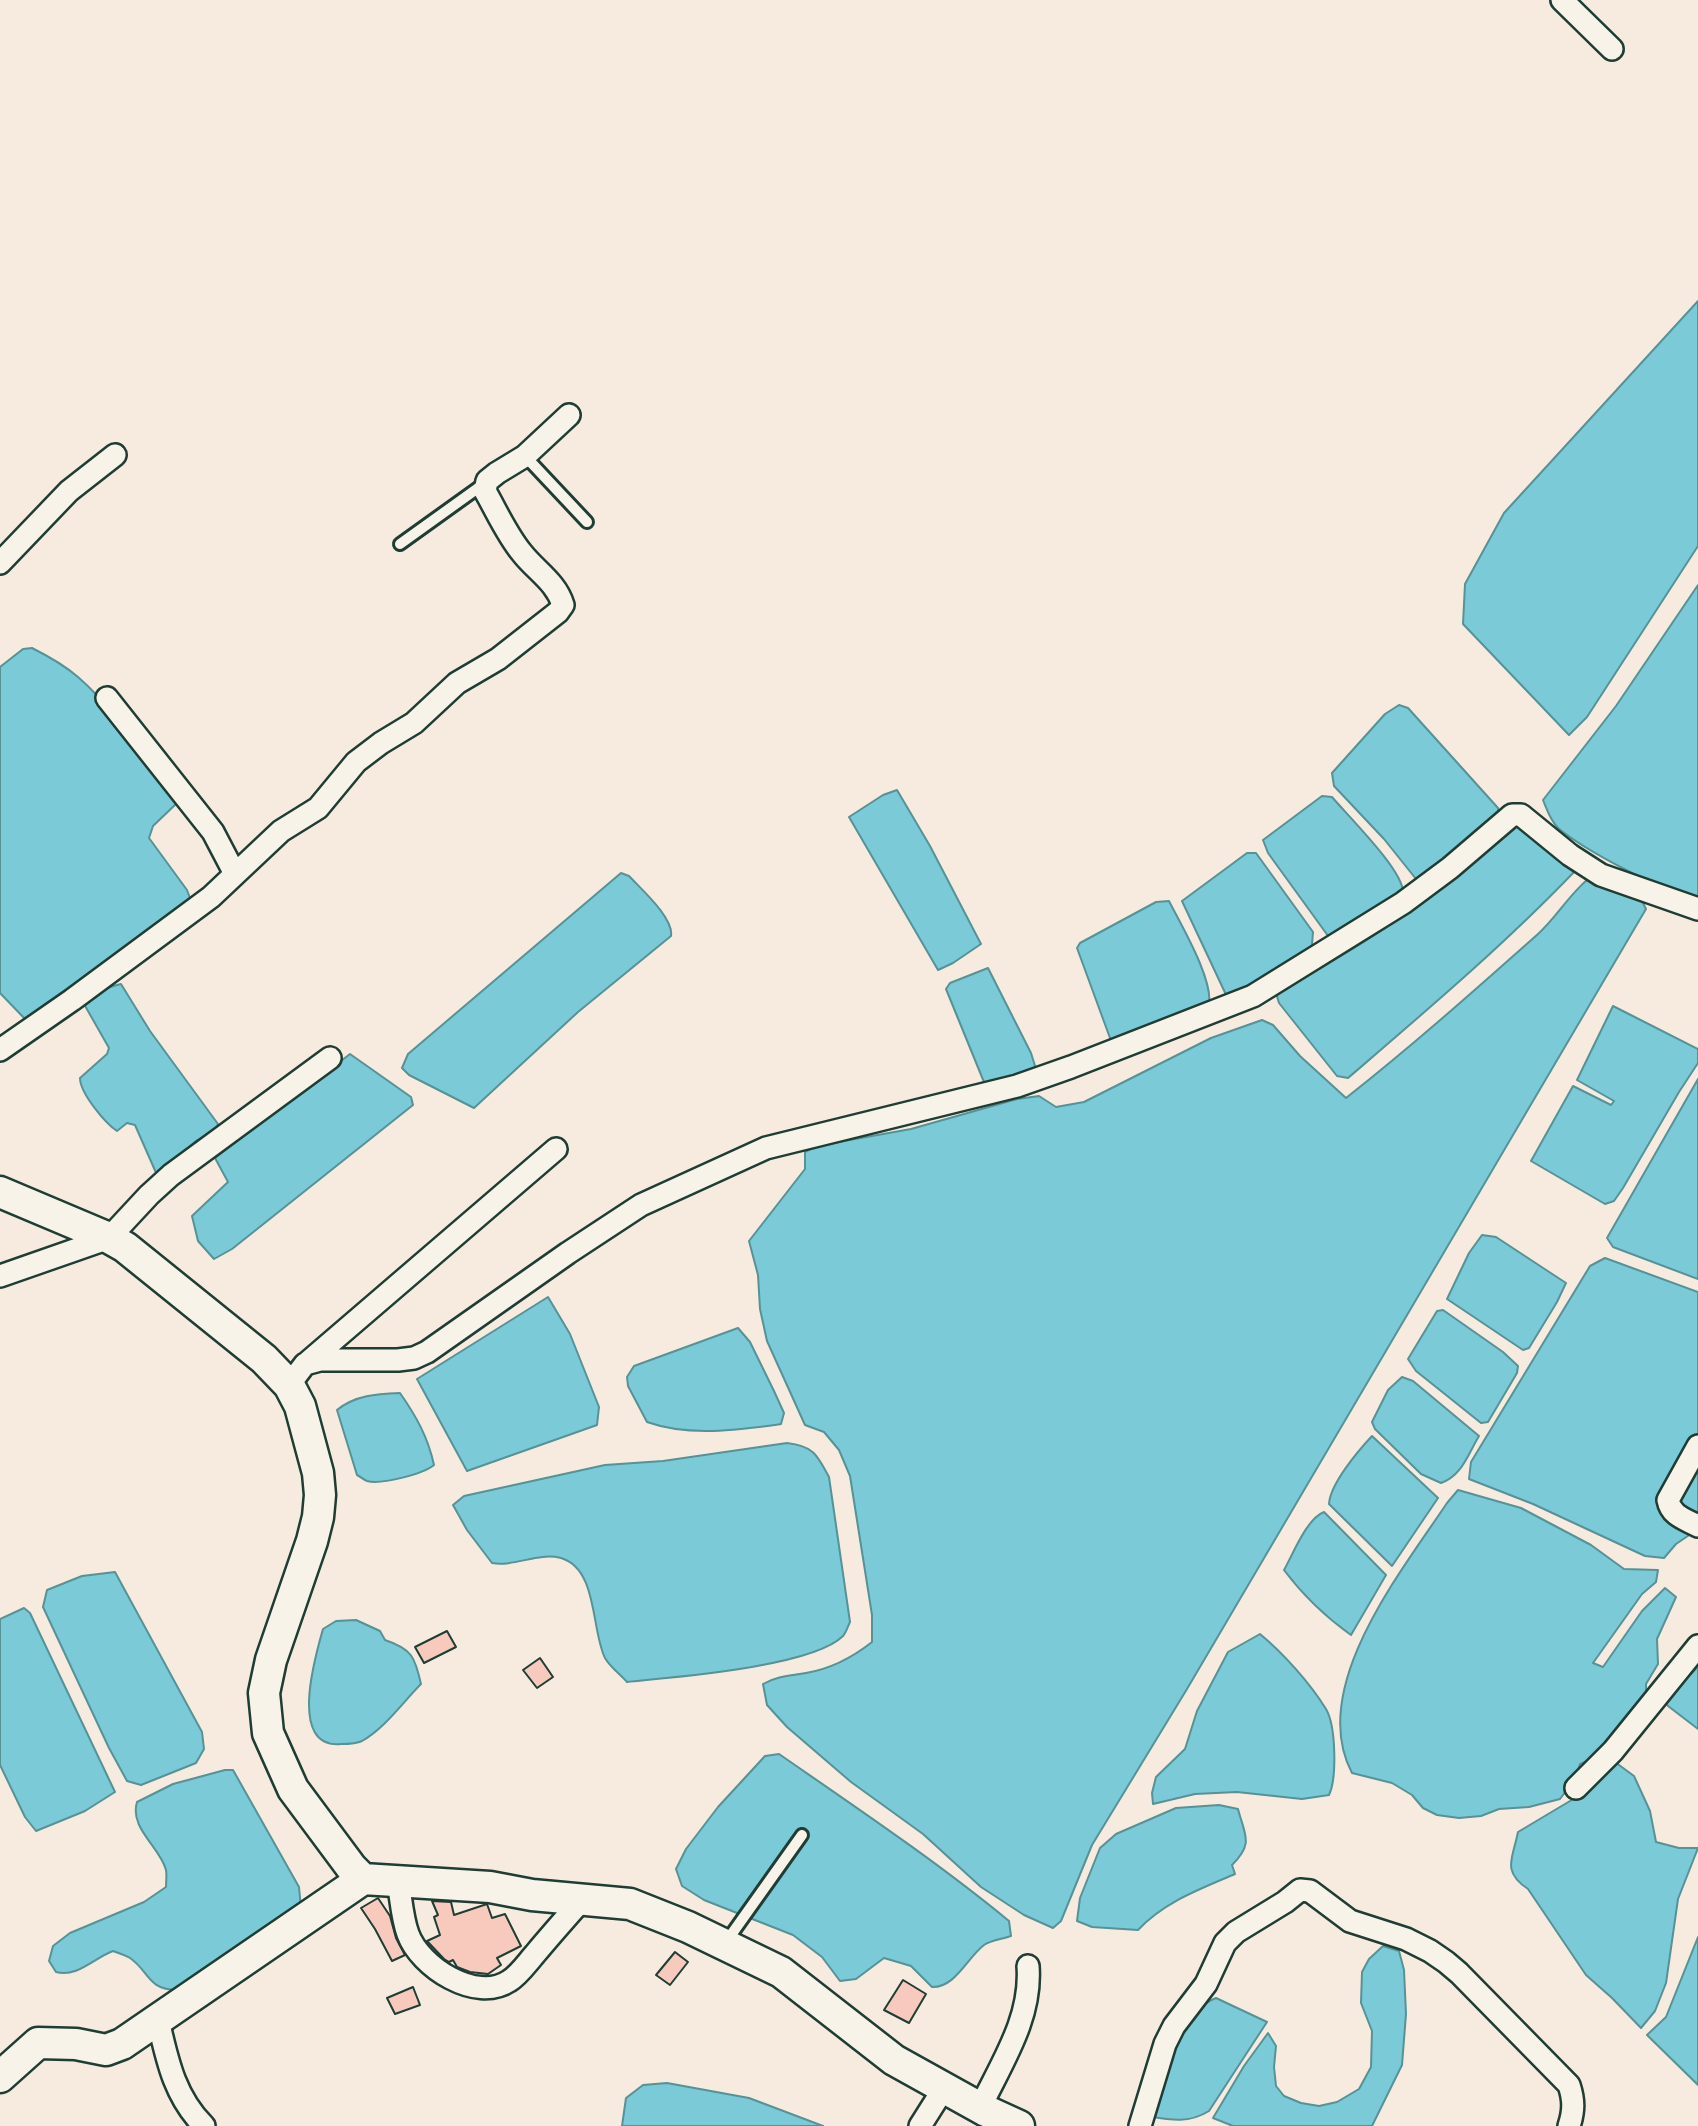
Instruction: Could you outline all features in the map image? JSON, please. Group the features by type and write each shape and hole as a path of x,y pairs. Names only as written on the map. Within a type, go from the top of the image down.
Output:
{"main road":[{"path":"0,1192 109,1238 156,1272 264,1359 297,1375 300,1406 318,1473 320,1495 312,1541 271,1660 264,1693 268,1732 293,1789 362,1879"},
{"path":"0,2077 38,2043 76,2044 106,2050 122,2044 362,1879 491,1887 581,1901 630,1904 688,1927 781,1972 894,2060 980,2108 1019,2126"}],"street":[{"path":"1562,0 1612,50"},
{"path":"0,1051 211,897 281,831 318,808 356,762 414,723 457,684 498,659 558,611 563,605 560,596 552,584 523,555 485,491 487,481 525,456 569,415"},
{"path":"0,563 69,491 115,455"},
{"path":"107,698 213,832 235,874"},
{"path":"297,1375 320,1360 414,1358 641,1205 766,1148 1017,1086 1253,996 1403,903 1512,816 1521,815 1570,855 1601,874 1698,909"},
{"path":"0,1276 109,1238 171,1175 330,1058"},
{"path":"297,1375 556,1149"},
{"path":"1698,1446 1668,1500 1669,1508 1674,1514 1698,1526"},
{"path":"1576,1788 1613,1751 1698,1646"},
{"path":"398,1881 408,1934 415,1948 424,1960 440,1972 469,1987 491,1986 510,1981 581,1901"},
{"path":"1140,2126 1165,2044 1174,2026 1206,1984 1225,1943 1236,1932 1300,1890 1310,1891 1350,1922 1406,1939 1430,1951 1459,1973 1569,2085 1573,2110 1569,2126"},
{"path":"980,2108 1015,2038 1026,2007 1028,1966"},
{"path":"158,2020 171,2075 179,2093 204,2126"},
{"path":"920,2126 944,2088"}],"lane":[{"path":"525,456 587,522"},
{"path":"400,544 487,481"},
{"path":"725,1944 802,1836"}],"water":[{"path":"1698,301 1698,546 1587,717 1569,735 1463,624 1465,584 1504,513"},
{"path":"1698,585 1698,898 1667,889 1626,870 1570,837 1558,828 1543,800 1616,706"},
{"path":"32,648 78,677 104,703 170,793 176,804 153,826 149,838 187,890 193,906 26,1020 0,993 0,667 23,649"},
{"path":"1399,705 1408,708 1498,808 1498,822 1427,878 1416,879 1384,839 1334,786 1332,773 1385,714"},
{"path":"897,790 930,846 981,944 938,970 849,817 883,795"},
{"path":"1322,796 1332,797 1385,857 1401,882 1403,892 1331,940 1268,853 1263,840"},
{"path":"1512,827 1525,827 1575,871 1493,951 1348,1078 1337,1076 1279,1003 1276,993 1346,953 1413,909 1456,877"},
{"path":"1247,853 1256,853 1313,932 1312,945 1303,959 1228,999 1182,901"},
{"path":"621,873 629,876 656,904 671,929 671,936 578,1012 474,1108 409,1075 402,1068 408,1054"},
{"path":"1593,875 1641,899 1646,909 1187,1689 1092,1845 1061,1921 1053,1928 1024,1915 981,1887 923,1834 851,1782 787,1727 767,1705 763,1684 768,1681 832,1665 872,1642 872,1615 850,1476 839,1450 824,1432 805,1425 767,1341 760,1309 758,1275 749,1241 805,1169 805,1152 816,1146 911,1129 1017,1099 1039,1096 1056,1107 1084,1102 1211,1038 1262,1020 1273,1025 1300,1056 1346,1098 1538,934 1578,888"},
{"path":"1169,901 1202,968 1207,982 1209,1006 1117,1043 1110,1038 1077,948 1080,943 1156,902"},
{"path":"988,968 1031,1053 1036,1069 986,1087 946,989 950,983"},
{"path":"121,984 150,1031 218,1124 215,1131 196,1141 157,1175 135,1125 127,1123 117,1131 94,1107 81,1084 80,1078 107,1054 109,1048 84,1004 95,994"},
{"path":"1613,1006 1698,1049 1698,1063 1623,1188 1614,1201 1605,1204 1531,1161 1573,1086 1611,1105 1614,1101 1577,1080"},
{"path":"350,1054 411,1097 413,1105 232,1249 214,1259 198,1241 192,1216 228,1182 215,1158"},
{"path":"1698,1079 1698,1279 1613,1247 1607,1238"},
{"path":"1482,1235 1496,1237 1566,1283 1529,1348 1523,1350 1447,1299 1469,1253"},
{"path":"1605,1258 1698,1292 1698,1529 1676,1544 1664,1558 1645,1556 1533,1504 1469,1479 1471,1462 1590,1266"},
{"path":"548,1297 570,1334 599,1407 597,1425 467,1471 417,1379"},
{"path":"1443,1310 1503,1352 1518,1366 1517,1373 1488,1422 1481,1423 1416,1371 1408,1359 1437,1311"},
{"path":"738,1328 750,1342 784,1413 781,1424 697,1431 647,1422 628,1386 627,1377 634,1366"},
{"path":"1402,1377 1413,1381 1479,1436 1459,1470 1441,1483 1421,1474 1375,1429 1372,1422 1388,1390"},
{"path":"400,1393 421,1427 434,1465 402,1478 367,1481 357,1475 337,1410 359,1398"},
{"path":"1372,1436 1438,1498 1392,1566 1329,1504 1339,1478"},
{"path":"787,1443 803,1446 813,1452 829,1477 850,1622 843,1636 827,1647 803,1656 741,1669 627,1682 605,1658 587,1587 582,1574 573,1564 552,1557 492,1563 467,1530 453,1505 464,1496 605,1465 663,1461"},
{"path":"1458,1490 1521,1508 1591,1545 1624,1569 1658,1570 1656,1582 1642,1594 1593,1663 1603,1667 1642,1611 1665,1588 1676,1597 1657,1639 1658,1664 1646,1684 1646,1703 1605,1754 1580,1764 1575,1779 1560,1799 1529,1807 1499,1809 1481,1816 1459,1818 1437,1815 1423,1808 1412,1795 1392,1783 1352,1773 1341,1740 1341,1705 1350,1668 1365,1632 1406,1562"},
{"path":"1324,1512 1386,1575 1351,1635 1315,1605 1284,1570 1306,1529"},
{"path":"115,1572 202,1732 204,1749 196,1763 141,1785 127,1781 43,1607 47,1590 82,1576"},
{"path":"24,1608 30,1613 115,1792 85,1811 36,1831 25,1817 0,1765 0,1619"},
{"path":"356,1620 380,1631 385,1640 407,1651 417,1667 421,1684 386,1722 362,1741 346,1744 325,1742 315,1732 310,1717 311,1679 319,1642 323,1629 336,1621"},
{"path":"1260,1634 1296,1669 1326,1709 1332,1727 1334,1752 1329,1795 1302,1799 1237,1792 1195,1794 1153,1804 1152,1793 1156,1777 1185,1749 1197,1711 1228,1652"},
{"path":"1698,1666 1698,1729 1668,1706 1662,1698 1670,1687"},
{"path":"779,1754 953,1877 1009,1921 1011,1936 984,1945 954,1978 940,1986 932,1987 911,1966 884,1958 856,1979 840,1981 822,1957 793,1935 704,1900 682,1886 676,1869 686,1849 718,1807 765,1756"},
{"path":"1615,1762 1634,1776 1650,1811 1656,1842 1679,1848 1698,1848 1678,1899 1666,1983 1655,2011 1641,2028 1586,1975 1528,1889 1514,1876 1511,1864 1518,1832 1575,1798"},
{"path":"233,1770 299,1887 301,1908 176,1990 154,1983 130,1958 113,1951 78,1970 56,1972 49,1961 53,1946 70,1933 144,1902 166,1887 163,1862 137,1820 137,1802 173,1784"},
{"path":"1219,1805 1238,1809 1245,1833 1243,1851 1232,1865 1235,1874 1171,1904 1138,1930 1092,1927 1077,1921 1080,1898 1100,1848 1116,1834 1176,1808"},
{"path":"1698,1937 1698,2085 1647,2035 1666,2017"},
{"path":"1383,1946 1399,1951 1404,1970 1406,2014 1402,2065 1372,2126 1233,2126 1213,2118 1244,2066 1268,2033 1276,2046 1276,2086 1284,2096 1319,2106 1337,2102 1359,2089 1371,2067 1372,2031 1361,2003 1362,1972 1369,1959"},
{"path":"1216,1998 1267,2022 1209,2111 1186,2119 1171,2120 1147,2116 1164,2066 1180,2032 1202,2006"},
{"path":"667,2083 749,2098 823,2126 622,2126 626,2098 643,2085"}],"building":[{"path":"447,1631 456,1647 424,1663 415,1647"},
{"path":"540,1658 553,1677 537,1688 523,1670"},
{"path":"378,1898 390,1916 396,1938 405,1955 392,1961 361,1908"},
{"path":"432,1901 451,1902 454,1915 487,1904 492,1918 505,1914 521,1946 497,1958 501,1965 488,1974 457,1967 453,1960 449,1962 444,1959 427,1941 440,1935 434,1917 438,1915"},
{"path":"675,1952 688,1962 670,1985 656,1975"},
{"path":"903,1980 926,1994 909,2023 884,2010"},
{"path":"413,1987 420,2005 395,2014 387,1998"}]}
